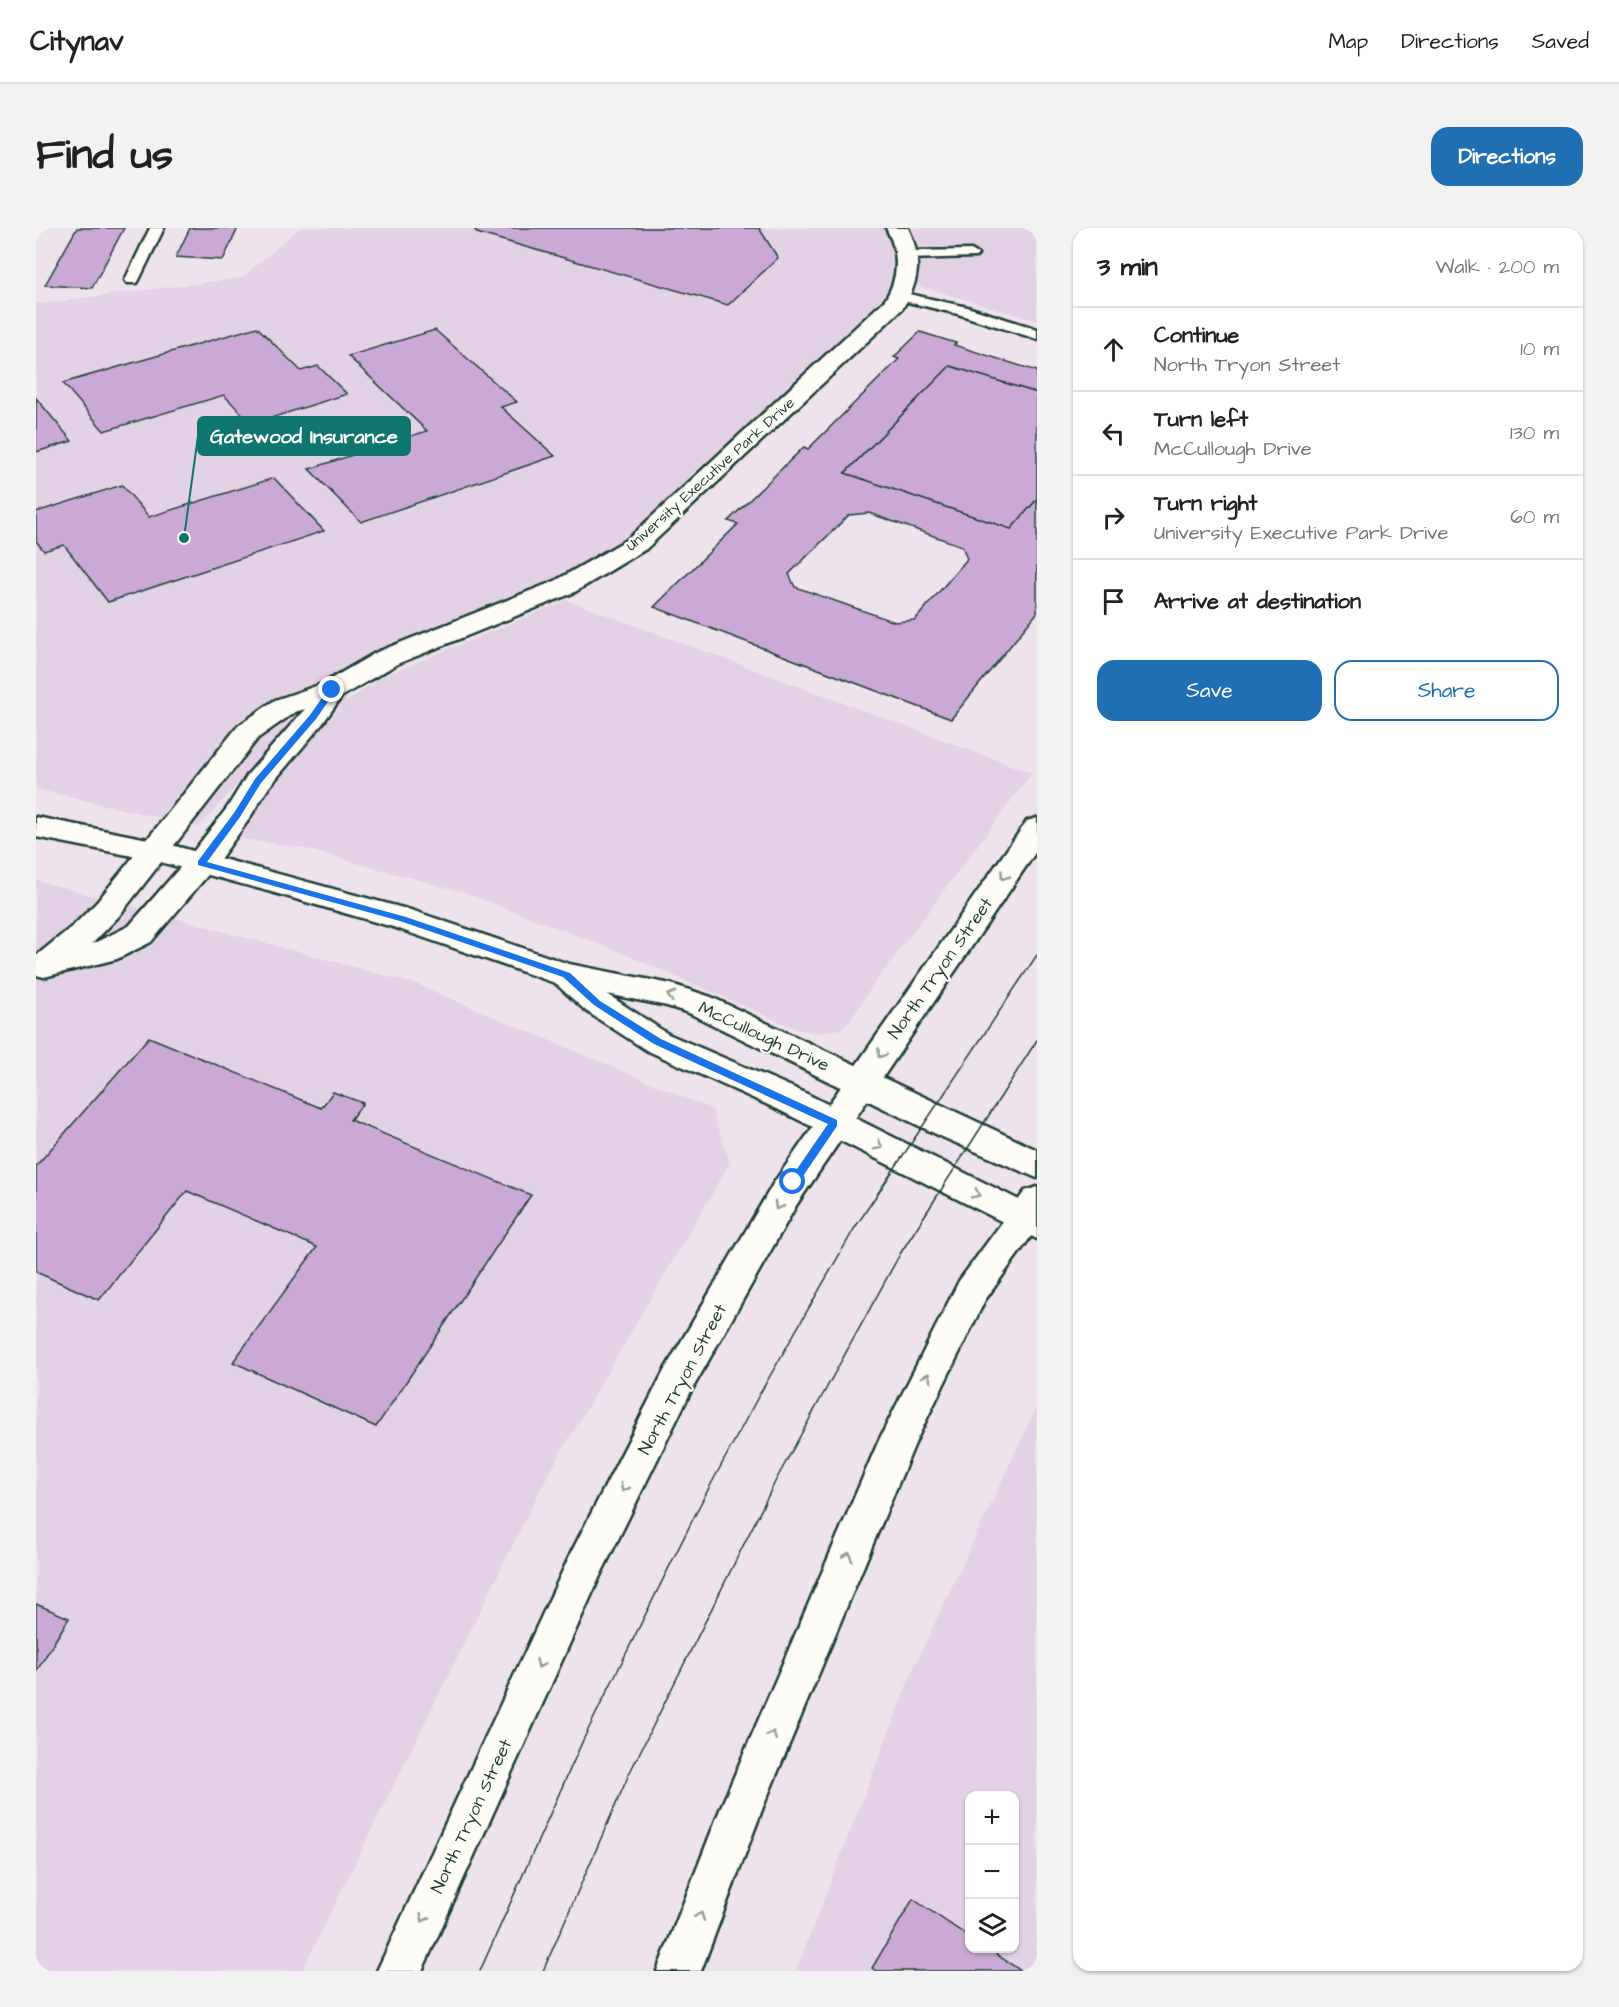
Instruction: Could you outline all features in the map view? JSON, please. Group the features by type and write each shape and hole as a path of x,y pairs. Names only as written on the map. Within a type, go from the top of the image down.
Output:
{"street":[{"name":"University Executive Park Drive","path":"40,968 97,921 248,732 285,706 332,690 387,658 564,587 637,544 877,322 900,296 907,278 908,255 897,228"},
{"name":"University Executive Park Drive","path":"40,968 104,952 130,942 165,908 237,815 258,781 313,717 332,690"},
{"name":"McCullough Drive","path":"36,827 153,850 402,919 566,975 671,995 1037,1165"},
{"name":"North Tryon Street","path":"399,1971 585,1566 677,1382 785,1194 1037,828"},
{"name":"McCullough Drive","path":"566,975 597,1003 657,1042 834,1123 924,1168 1032,1215"},
{"path":"679,1971 751,1786 898,1440 972,1292 1032,1215"}],"lane":[{"path":"132,280 157,228"},
{"path":"908,255 971,254"},
{"path":"900,296 962,310 1037,334"}],"shaded area":[{"path":"300,228 1037,228 1037,321 906,282 614,561 400,656 287,730 199,827 36,789 36,304 241,278"},
{"path":"567,600 1032,773 872,987 850,1021 840,1029 817,1033 797,1029 615,950 463,892 298,847 240,839 281,766 343,705 379,678"},
{"path":"36,880 419,985 712,1109 730,1163 545,1480 302,1971 36,1971"},
{"path":"1037,1406 1037,1971 796,1971 913,1669"}],"building":[{"path":"77,228 124,228 92,288 45,285"},
{"path":"190,228 238,228 223,260 176,257"},
{"path":"474,228 759,228 778,258 728,305 477,233"},
{"path":"257,327 301,371 318,366 347,394 252,424 224,395 104,431 63,383"},
{"path":"435,330 517,402 501,407 555,456 361,522 309,469 427,431 348,356"},
{"path":"920,332 1037,371 1037,393 950,366 845,473 1011,529 1037,499 1037,613 951,719 654,607 738,524 728,521 804,447 808,449 899,359 894,357","holes":["869,513 962,546 967,559 915,620 895,622 795,587 789,574 849,515"]},
{"path":"950,366 1037,393 1037,499 1011,529 845,473"},
{"path":"36,398 72,441 36,452"},
{"path":"274,478 324,531 108,602 64,545 44,551 36,541 36,512 122,485 149,517"},
{"path":"149,1037 321,1108 333,1092 363,1103 350,1120 531,1195 376,1427 233,1362 317,1247 187,1191 99,1300 36,1272 36,1166"},
{"path":"36,1604 69,1618 36,1672"},
{"path":"913,1899 965,1934 965,1953 994,1953 1021,1971 876,1971 872,1968"}],"tram line":[{"path":"480,1971 584,1738 702,1501 758,1397 854,1229 1037,955"},
{"path":"543,1971 630,1772 776,1480 900,1254 1037,1040"}],"place":[{"name":"Gatewood Insurance","path":"184,538"}],"route":[{"path":"332,690 313,717 258,781 227,830 201,863 402,919 566,975 597,1003 657,1042 834,1123 793,1182"}]}
